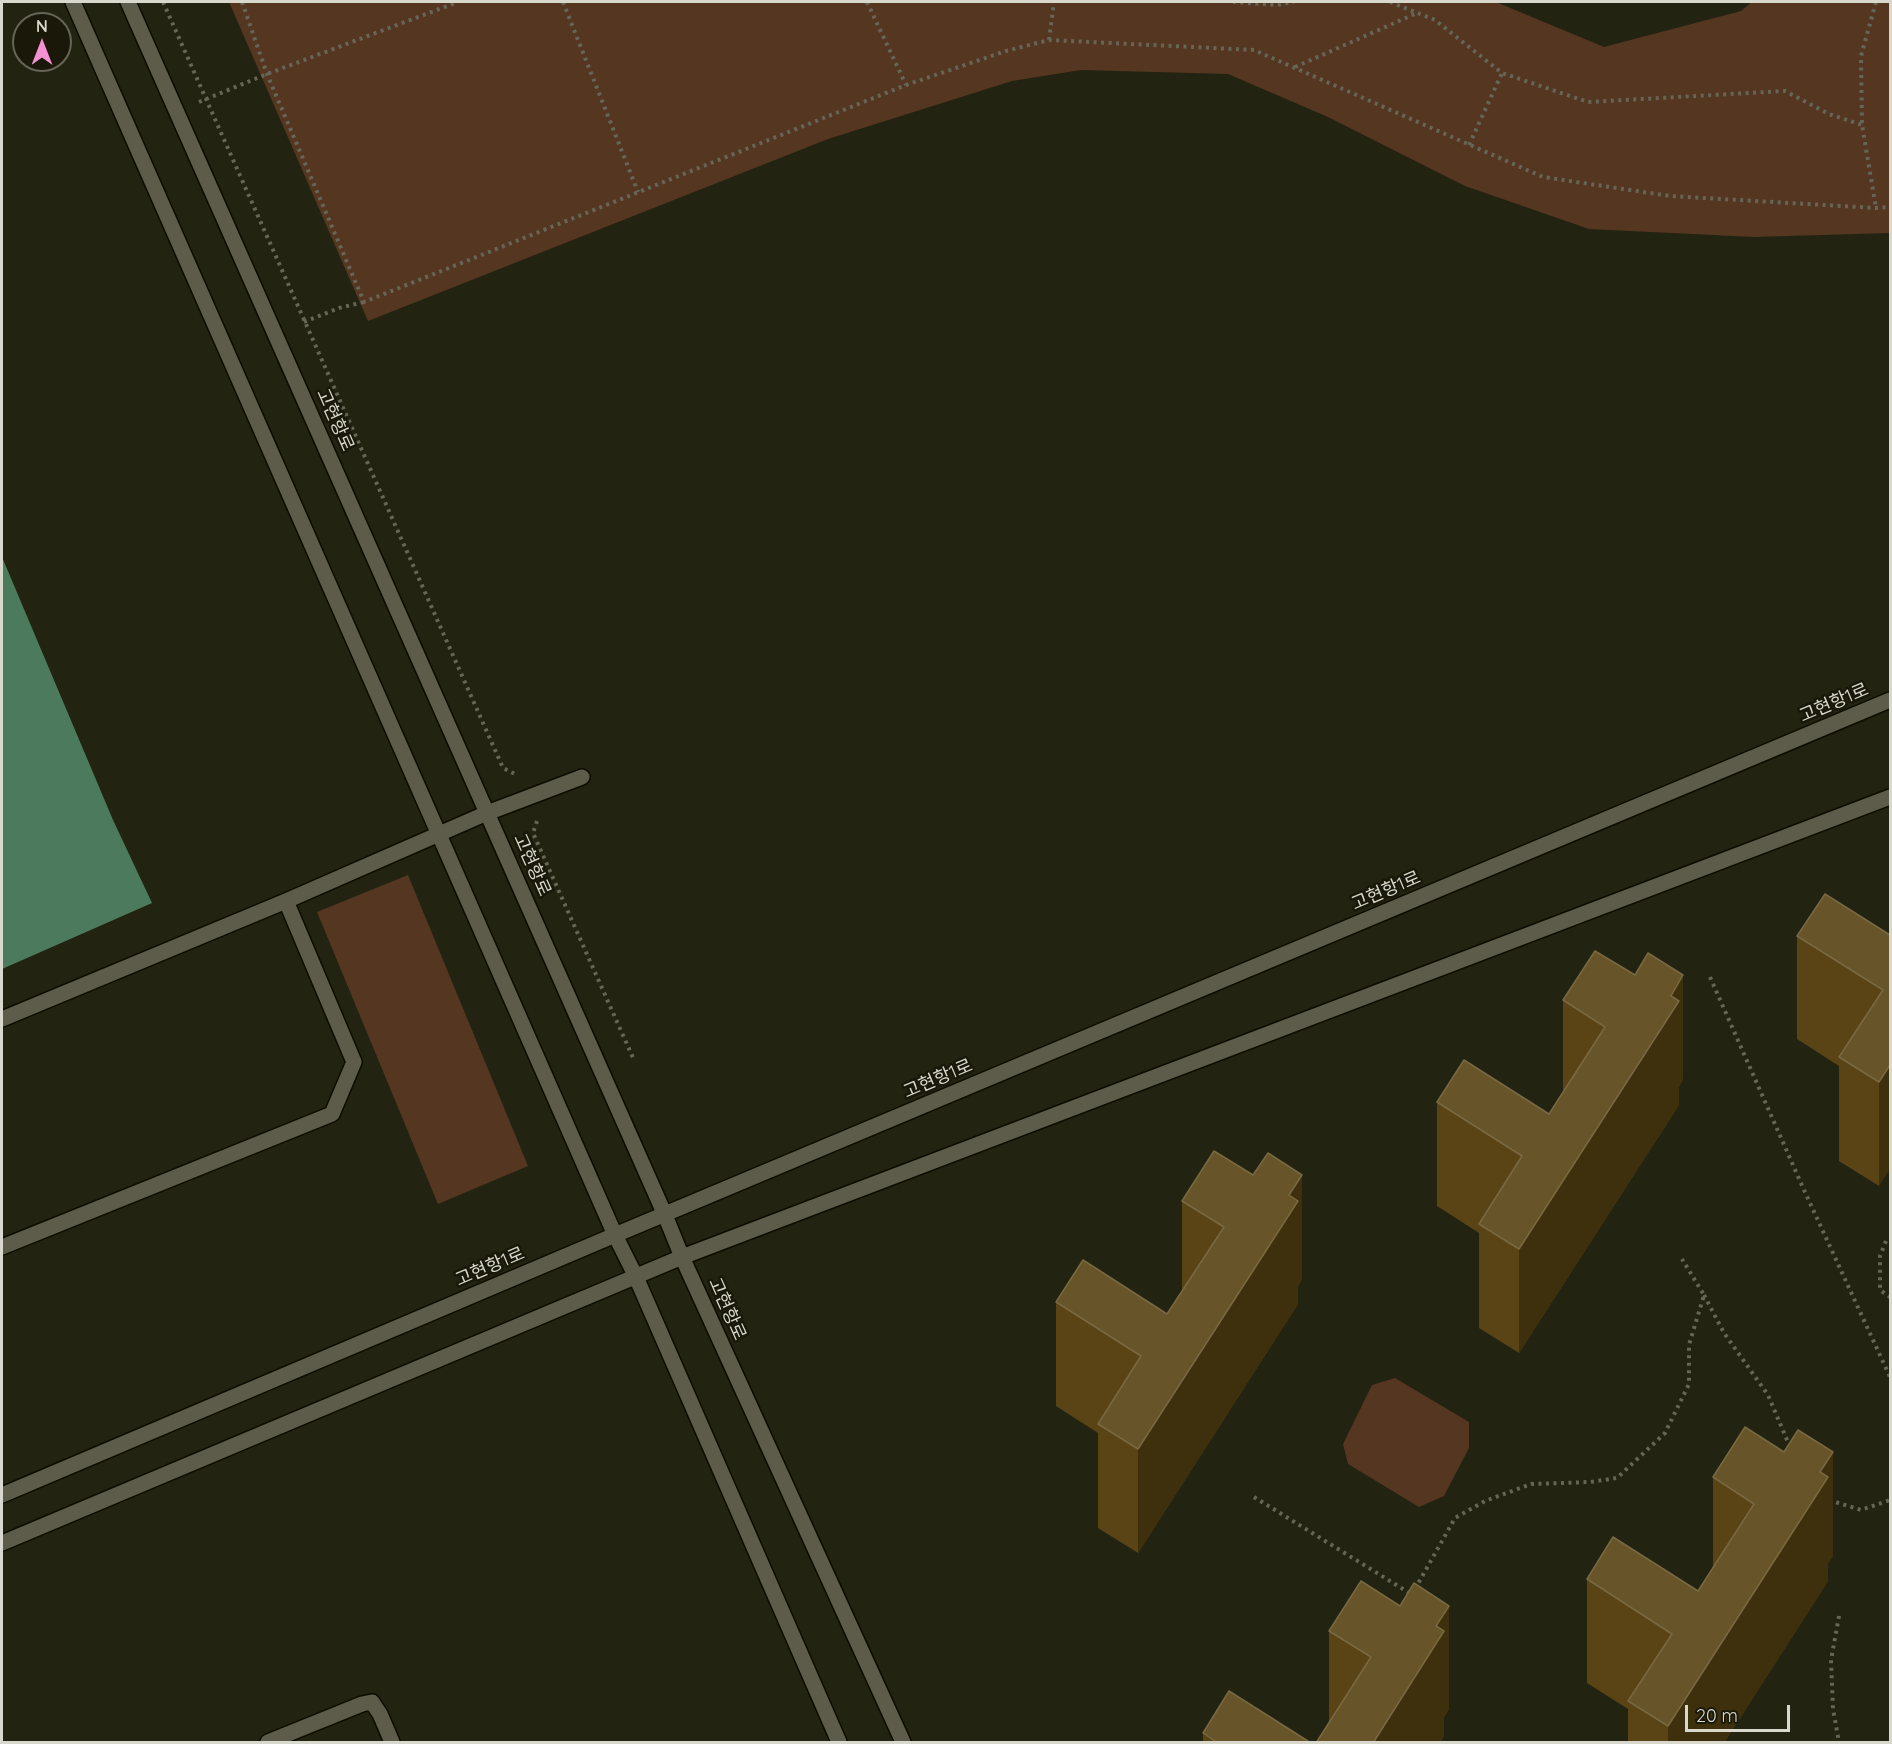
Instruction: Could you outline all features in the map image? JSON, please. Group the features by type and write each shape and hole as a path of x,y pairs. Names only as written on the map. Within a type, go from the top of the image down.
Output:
{"street":[{"path":"72,2 615,1235 636,1276 839,1743"},
{"name":"고현항로","path":"128,2 682,1257 903,1743"},
{"name":"고현항1로","path":"2,1495 1890,700"},
{"path":"2,1019 286,901 487,813 582,777"},
{"path":"2,1543 682,1257 1890,797"},
{"path":"2,1247 332,1114 354,1062 286,901"},
{"path":"268,1743 362,1704 372,1702 380,1714 392,1743"}],"path":[{"path":"163,2 503,768 546,791 533,833 634,1060"},
{"path":"242,2 267,74 364,302"},
{"path":"177,112 267,74 458,2"},
{"path":"562,2 638,192"},
{"path":"867,2 906,85"},
{"path":"1049,40 1054,2"},
{"path":"1233,2 1276,5 1294,2"},
{"path":"1390,2 1435,21 1502,73 1588,102 1785,91 1829,114 1862,125"},
{"path":"1876,2 1861,56 1862,125 1876,208"},
{"path":"1295,68 1418,13"},
{"path":"304,322 339,308 364,302 906,85 1006,51 1049,40 1254,50 1543,177 1670,196 1890,207"},
{"path":"1469,145 1502,73"},
{"path":"1710,977 1890,1377"},
{"path":"1886,1241 1880,1256 1880,1290 1890,1297"},
{"path":"1682,1259 1724,1333 1768,1395 1791,1450"},
{"path":"1254,1497 1412,1595 1455,1518 1485,1501 1531,1484 1590,1482 1617,1478 1665,1433 1689,1384 1689,1345 1704,1295"},
{"path":"1824,1499 1861,1510 1890,1500"},
{"path":"1839,1616 1831,1660 1833,1709 1839,1743"}],"shaded area":[{"path":"229,2 1496,2 1604,47 1741,11 1752,2 1890,2 1890,233 1754,237 1589,229 1465,186 1328,117 1228,74 1081,70 1012,81 828,139 368,321"},
{"path":"2,557 113,820 152,903 2,969"},
{"path":"408,875 528,1166 438,1204 317,912"},
{"path":"1395,1378 1469,1422 1469,1448 1444,1496 1419,1507 1348,1464 1343,1444 1372,1385"}],"building":[{"path":"1825,894 1890,935 1890,1065 1879,1082 1839,1057 1883,990 1797,936"},
{"path":"1595,951 1635,975 1648,953 1683,975 1671,996 1679,1001 1519,1249 1479,1224 1522,1156 1437,1102 1464,1060 1549,1114 1605,1027 1563,1000"},
{"path":"1214,1151 1253,1175 1268,1153 1302,1175 1289,1195 1298,1201 1138,1449 1098,1424 1141,1356 1056,1302 1083,1260 1167,1314 1224,1227 1182,1201"},
{"path":"1745,1427 1784,1452 1798,1430 1833,1452 1820,1472 1828,1477 1668,1726 1628,1701 1672,1634 1587,1579 1613,1537 1698,1591 1754,1504 1713,1477"},
{"path":"1361,1581 1400,1606 1414,1583 1449,1606 1436,1626 1444,1631 1373,1743 1316,1743 1371,1657 1329,1631"},
{"path":"1229,1691 1311,1743 1218,1743 1203,1733"}]}
